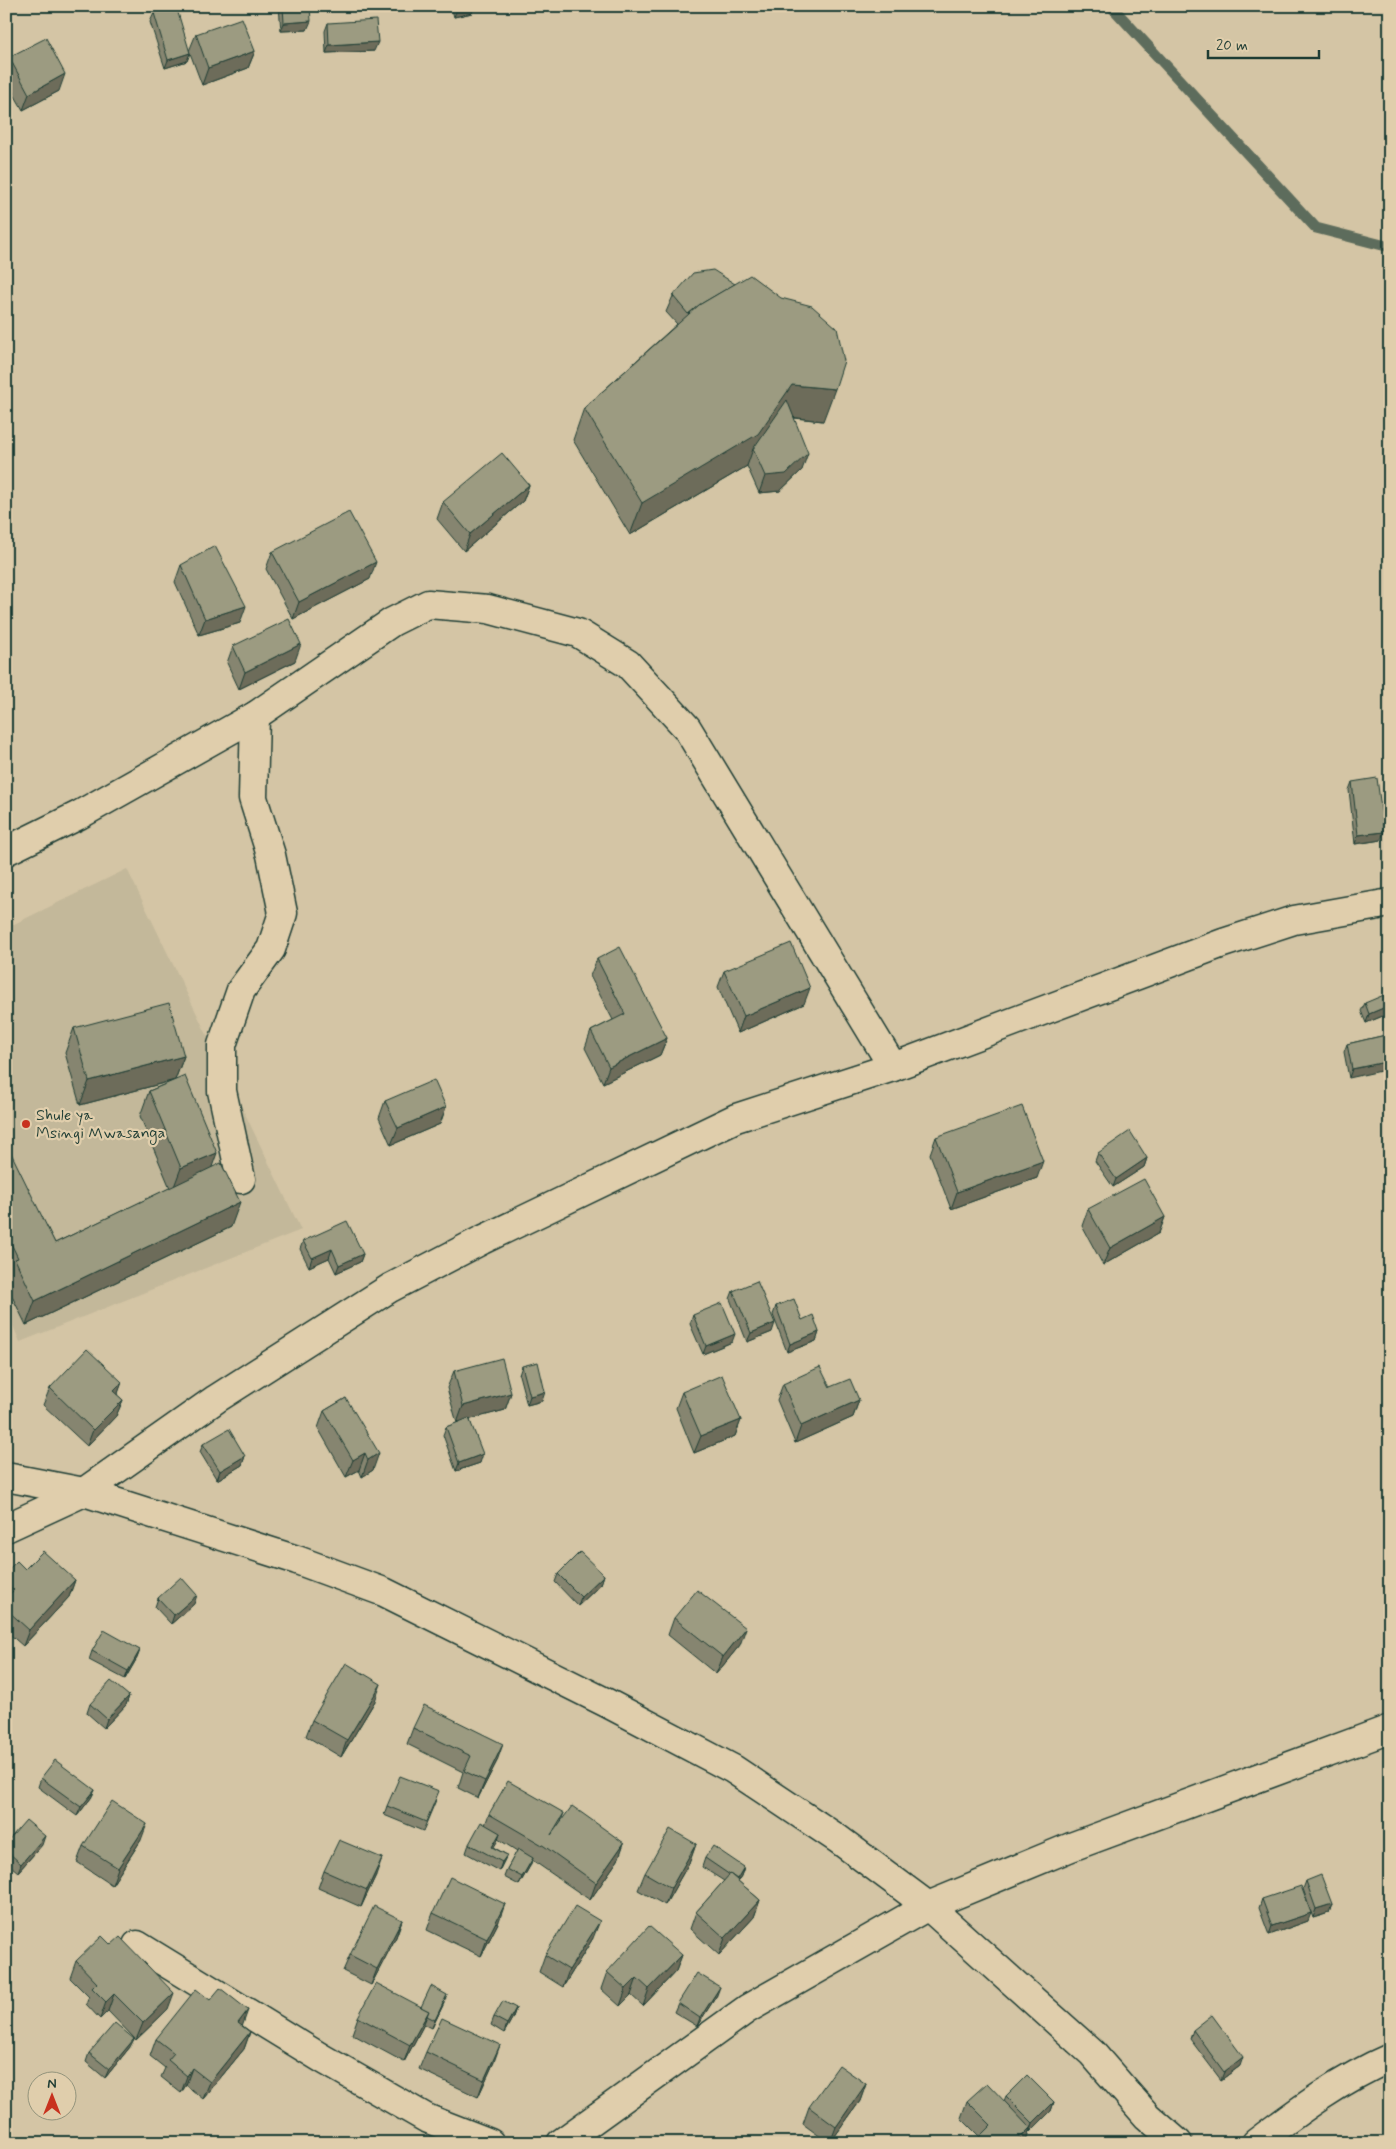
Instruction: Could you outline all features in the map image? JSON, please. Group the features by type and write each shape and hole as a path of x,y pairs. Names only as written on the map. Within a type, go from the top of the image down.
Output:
{"street":[{"path":"6,851 79,815 255,716 392,622 428,604 488,608 578,633 628,664 687,728 893,1068"},
{"path":"241,1180 222,1091 222,1045 240,990 271,949 283,913 271,855 253,798 255,716"},
{"path":"6,1528 84,1492 140,1451 302,1343 390,1288 431,1266 736,1118 893,1068 1223,943 1294,920 1390,903"},
{"path":"6,1477 84,1492 297,1560 384,1592 608,1703 733,1769 838,1839 928,1906 1092,2053 1147,2116 1178,2143"},
{"path":"561,2143 747,2009 928,1906 1071,1847 1390,1729"},
{"path":"137,1945 323,2060 426,2118 490,2143"},
{"path":"1256,2143 1291,2116 1358,2072 1390,2058"}],"shaded area":[{"path":"127,869 301,1230 20,1342 6,1309 6,928"}],"building":[{"path":"176,6 190,53 168,60 154,13"},
{"path":"283,6 310,6 311,21 284,23"},
{"path":"456,6 468,6 457,9"},
{"path":"242,18 255,51 208,68 196,34"},
{"path":"376,20 378,42 329,45 328,23"},
{"path":"46,38 65,74 29,94 9,57"},
{"path":"713,270 735,284 699,305 688,314 673,296 693,273"},
{"path":"750,275 781,298 812,306 837,328 844,361 835,389 792,385 758,434 642,503 584,408 699,305"},
{"path":"787,400 808,453 786,474 765,476 753,449"},
{"path":"502,453 529,485 470,534 443,502"},
{"path":"349,512 376,562 299,602 272,552"},
{"path":"215,546 246,606 205,619 181,565"},
{"path":"289,619 301,644 245,672 233,646"},
{"path":"1377,778 1384,832 1358,835 1352,782"},
{"path":"791,943 810,988 744,1016 724,971"},
{"path":"620,947 667,1038 609,1067 591,1031 625,1014 597,959"},
{"path":"1384,995 1388,1006 1369,1014 1365,1003"},
{"path":"169,1003 184,1056 89,1081 74,1028"},
{"path":"1390,1034 1390,1061 1352,1069 1347,1044"},
{"path":"185,1076 217,1153 181,1168 149,1091"},
{"path":"434,1080 446,1107 398,1128 385,1101"},
{"path":"1022,1106 1043,1161 957,1192 936,1137"},
{"path":"1130,1131 1147,1158 1116,1179 1098,1153"},
{"path":"10,1151 55,1243 221,1163 240,1202 35,1301 15,1259 18,1258 6,1233 6,1152"},
{"path":"1144,1179 1165,1217 1110,1248 1088,1209"},
{"path":"347,1221 363,1254 339,1265 332,1249 312,1258 303,1241"},
{"path":"757,1281 775,1323 751,1333 733,1291"},
{"path":"794,1299 802,1320 813,1315 819,1332 790,1344 776,1306"},
{"path":"722,1303 735,1334 706,1346 693,1315"},
{"path":"87,1349 122,1382 113,1391 123,1400 93,1430 50,1388"},
{"path":"502,1358 511,1393 463,1406 454,1371"},
{"path":"538,1362 545,1392 530,1396 522,1366"},
{"path":"820,1367 830,1387 850,1379 859,1400 801,1426 783,1384"},
{"path":"722,1375 741,1420 701,1436 682,1392"},
{"path":"346,1398 379,1453 368,1460 365,1453 353,1460 324,1411"},
{"path":"469,1418 483,1454 459,1463 446,1427"},
{"path":"229,1429 245,1456 220,1471 203,1444"},
{"path":"43,1551 75,1580 29,1630 6,1609 6,1598 14,1590 6,1583 6,1572 17,1561 25,1569"},
{"path":"580,1552 604,1575 581,1597 558,1574"},
{"path":"181,1577 197,1595 174,1615 158,1598"},
{"path":"697,1590 746,1628 723,1657 674,1618"},
{"path":"104,1630 140,1650 128,1671 92,1651"},
{"path":"346,1663 381,1684 347,1740 312,1720"},
{"path":"111,1681 129,1696 107,1719 90,1704"},
{"path":"424,1705 503,1744 485,1781 464,1771 471,1756 413,1728"},
{"path":"55,1760 95,1790 81,1807 41,1778"},
{"path":"400,1776 439,1791 426,1822 387,1806"},
{"path":"508,1781 564,1813 551,1835 572,1806 624,1843 596,1883 544,1846 489,1814"},
{"path":"112,1801 147,1824 118,1868 83,1846"},
{"path":"26,1820 45,1836 21,1864 6,1850 6,1843"},
{"path":"481,1822 500,1833 492,1847 507,1855 502,1862 469,1844"},
{"path":"670,1829 696,1844 671,1888 645,1873"},
{"path":"339,1840 382,1858 367,1890 324,1871"},
{"path":"713,1846 744,1867 737,1879 705,1858"},
{"path":"518,1849 533,1858 522,1877 507,1869"},
{"path":"730,1874 760,1900 725,1938 696,1912"},
{"path":"1321,1875 1332,1904 1316,1909 1306,1881"},
{"path":"450,1877 505,1904 487,1939 433,1913"},
{"path":"1301,1886 1311,1913 1272,1926 1262,1899"},
{"path":"374,1906 402,1920 377,1969 350,1955"},
{"path":"575,1906 600,1921 569,1970 545,1955"},
{"path":"649,1926 682,1955 649,1989 637,1978 626,1989 607,1972"},
{"path":"102,1936 111,1945 120,1937 174,1993 143,2023 114,1994 106,2002 92,1988 97,1983 76,1961"},
{"path":"697,1973 720,1987 700,2018 678,2003"},
{"path":"376,1983 429,2011 410,2045 358,2017"},
{"path":"431,1986 447,1995 435,2020 427,2016 429,2011 421,2007"},
{"path":"220,1988 248,2010 238,2023 250,2032 210,2082 192,2068 187,2076 168,2060 174,2053 156,2039 196,1989 210,2000"},
{"path":"503,2001 516,2008 507,2024 494,2017"},
{"path":"1212,2015 1243,2057 1224,2072 1193,2030"},
{"path":"442,2018 500,2045 484,2080 426,2052"},
{"path":"115,2023 134,2039 109,2069 89,2053"},
{"path":"839,2065 866,2084 836,2127 809,2107"},
{"path":"1027,2075 1054,2102 1033,2123 1006,2096"},
{"path":"987,2083 1030,2128 1015,2143 973,2143 991,2125 967,2101"}],"waterway":[{"path":"1111,6 1316,228 1390,247"}],"place":[{"name":"Shule ya Msingi Mwasanga","path":"26,1124"}]}
